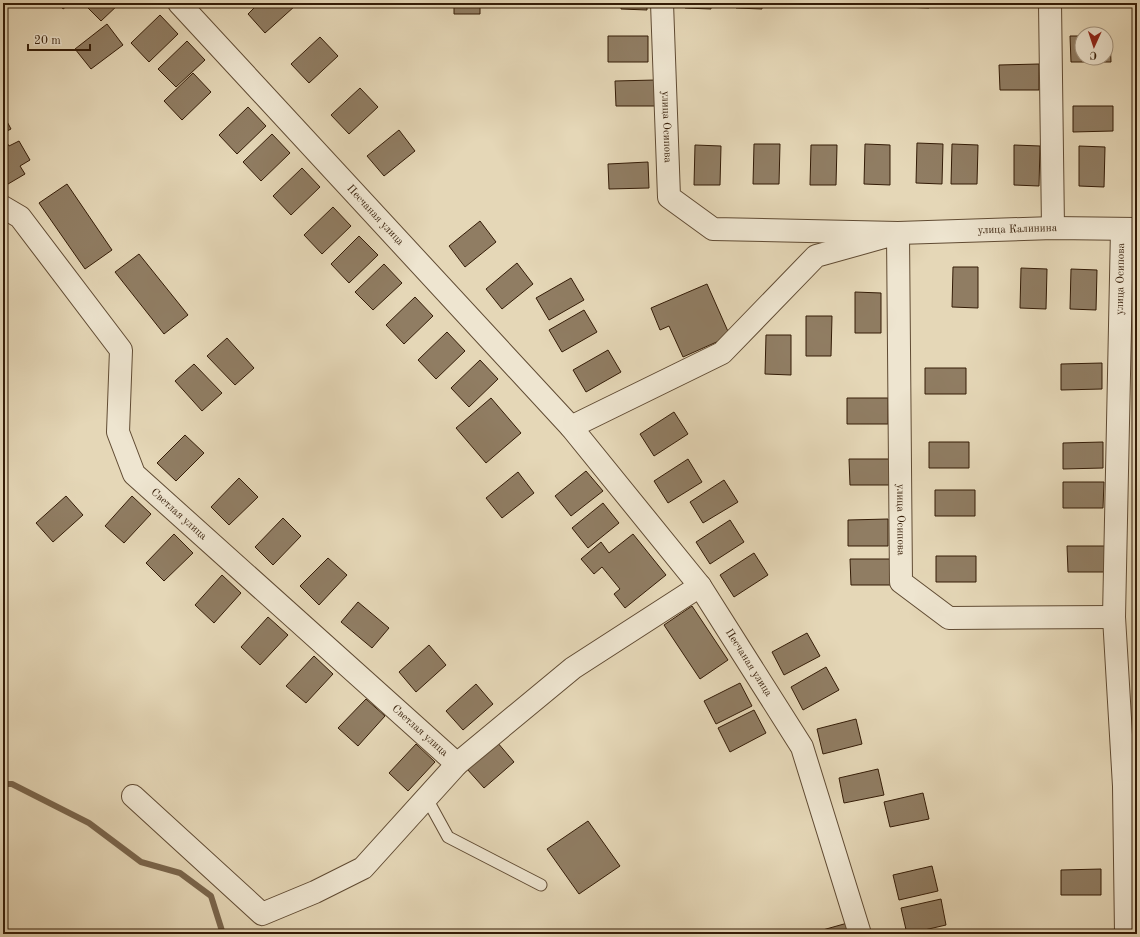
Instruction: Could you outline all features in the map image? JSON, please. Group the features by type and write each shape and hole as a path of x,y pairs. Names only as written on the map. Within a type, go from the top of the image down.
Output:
{"street":[{"name":"Песчаная улица","path":"179,3 571,427 700,586 802,748 860,934"},
{"name":"улица Осипова","path":"662,3 669,197 713,229"},
{"path":"1050,3 1053,228"},
{"name":"Светлая улица","path":"3,207 20,217 121,350 118,432 134,474 456,764"},
{"name":"улица Калинина","path":"713,229 898,233 1053,228 1129,229"},
{"name":"улица Осипова","path":"1126,934 1130,786 1114,617 1129,229"},
{"name":"улица Калинина","path":"571,427 722,353 816,256 898,233"},
{"name":"улица Осипова","path":"898,233 901,582 949,618 1114,617"},
{"name":"Светлая улица","path":"133,796 262,914 315,892 363,868 456,764 573,668 700,586"}],"lane":[{"path":"426,798 448,838 540,885"}],"building":[{"path":"59,3 71,3 63,9"},
{"path":"83,3 120,3 101,21"},
{"path":"259,3 292,3 295,6 265,33 248,14"},
{"path":"454,3 480,3 480,14 454,14"},
{"path":"621,3 647,3 647,10 621,9"},
{"path":"685,3 711,3 711,9 685,8"},
{"path":"736,3 762,3 762,9 736,8"},
{"path":"841,3 867,3 867,6 841,6"},
{"path":"903,3 929,3 929,8 903,7"},
{"path":"941,3 967,3 967,7 941,6"},
{"path":"160,15 178,34 149,62 131,43"},
{"path":"107,24 123,45 91,69 75,49"},
{"path":"608,36 648,36 648,62 608,62"},
{"path":"1070,36 1074,36 1074,62 1071,62"},
{"path":"320,37 338,56 309,83 291,64"},
{"path":"187,41 205,60 176,87 158,69"},
{"path":"1039,64 1039,90 1000,90 999,65"},
{"path":"193,73 211,92 182,120 164,101"},
{"path":"655,80 655,106 616,106 615,81"},
{"path":"360,88 378,107 349,134 331,115"},
{"path":"1073,106 1113,106 1113,131 1073,132"},
{"path":"248,107 266,126 237,154 219,135"},
{"path":"3,114 11,129 3,133"},
{"path":"399,130 415,151 384,176 367,156"},
{"path":"272,134 290,153 261,181 243,162"},
{"path":"3,136 9,146 19,141 30,160 20,166 25,174 3,187"},
{"path":"917,143 943,144 942,184 916,183"},
{"path":"754,144 780,144 779,184 753,184"},
{"path":"865,144 890,145 890,185 864,184"},
{"path":"952,144 978,145 977,184 951,184"},
{"path":"695,145 721,146 720,185 694,185"},
{"path":"811,145 837,145 836,185 810,185"},
{"path":"1014,145 1040,146 1039,186 1014,185"},
{"path":"1079,146 1105,147 1104,187 1079,186"},
{"path":"648,162 649,188 609,189 608,164"},
{"path":"302,168 320,187 291,215 273,196"},
{"path":"67,184 112,250 85,269 39,203"},
{"path":"333,207 351,226 322,254 304,235"},
{"path":"480,221 496,242 465,267 449,246"},
{"path":"359,236 378,255 349,283 331,264"},
{"path":"139,254 188,315 164,334 115,272"},
{"path":"517,263 533,284 502,309 486,289"},
{"path":"384,264 402,283 373,310 355,292"},
{"path":"953,267 978,267 978,308 952,307"},
{"path":"1021,268 1047,269 1046,309 1020,308"},
{"path":"1071,269 1097,270 1096,310 1070,309"},
{"path":"571,278 584,300 549,320 536,298"},
{"path":"707,284 730,336 683,357 669,326 660,330 651,308"},
{"path":"855,292 881,293 881,333 855,333"},
{"path":"415,297 433,316 404,344 386,325"},
{"path":"584,310 597,332 562,352 549,330"},
{"path":"806,316 832,316 831,356 806,356"},
{"path":"447,332 465,351 436,379 418,360"},
{"path":"766,335 791,335 791,375 765,374"},
{"path":"227,338 254,368 235,385 207,356"},
{"path":"608,350 621,372 586,392 573,370"},
{"path":"480,360 498,379 469,407 451,388"},
{"path":"1102,363 1102,389 1061,390 1061,364"},
{"path":"194,364 222,393 202,411 175,381"},
{"path":"925,368 966,368 966,394 925,394"},
{"path":"491,398 521,433 486,463 456,428"},
{"path":"847,398 888,398 888,424 847,424"},
{"path":"674,412 688,434 654,456 640,434"},
{"path":"185,435 204,453 176,481 157,463"},
{"path":"929,442 969,442 969,468 929,468"},
{"path":"1103,442 1103,468 1063,469 1063,443"},
{"path":"688,459 702,482 668,503 654,481"},
{"path":"849,459 890,459 890,485 850,485"},
{"path":"586,471 603,491 571,516 555,496"},
{"path":"518,472 534,493 502,518 486,498"},
{"path":"239,478 258,497 229,525 211,507"},
{"path":"724,480 738,502 703,523 690,502"},
{"path":"1063,482 1104,482 1103,508 1063,508"},
{"path":"935,490 975,490 975,516 935,516"},
{"path":"66,496 83,515 53,542 36,523"},
{"path":"132,496 151,514 124,543 105,526"},
{"path":"603,503 619,523 588,548 572,528"},
{"path":"283,518 301,536 273,565 255,547"},
{"path":"888,519 888,546 848,546 848,520"},
{"path":"730,520 744,542 710,564 696,542"},
{"path":"174,534 193,553 164,581 146,563"},
{"path":"633,534 666,575 625,608 614,594 620,589 602,567 594,574 581,559 601,542 609,553"},
{"path":"1067,546 1108,546 1108,572 1068,572"},
{"path":"754,553 768,575 734,597 720,575"},
{"path":"936,556 976,556 976,582 936,582"},
{"path":"328,558 347,575 319,605 300,586"},
{"path":"850,559 891,559 891,585 851,585"},
{"path":"222,575 241,593 214,623 195,605"},
{"path":"358,602 389,628 372,648 341,622"},
{"path":"692,606 728,660 700,679 664,625"},
{"path":"268,617 288,635 260,665 241,647"},
{"path":"807,633 820,656 784,675 772,652"},
{"path":"429,645 446,665 416,692 399,672"},
{"path":"314,656 333,674 306,703 286,686"},
{"path":"826,667 839,690 803,710 791,687"},
{"path":"740,683 752,706 716,724 704,701"},
{"path":"476,684 493,704 463,730 446,711"},
{"path":"366,699 385,716 358,746 338,728"},
{"path":"754,710 766,733 730,752 718,728"},
{"path":"856,719 862,744 823,754 817,729"},
{"path":"497,742 514,762 484,788 467,769"},
{"path":"416,744 435,762 408,791 389,773"},
{"path":"878,769 884,795 844,803 839,778"},
{"path":"923,793 929,819 890,827 884,802"},
{"path":"588,821 620,866 579,894 547,849"},
{"path":"932,866 938,891 899,900 893,875"},
{"path":"1101,869 1101,895 1061,895 1061,870"},
{"path":"941,899 946,925 907,934 901,908"},
{"path":"851,922 854,934 812,933"}],"waterway":[{"path":"3,784 12,784 89,823 141,862 180,873 211,896 223,934"}]}
